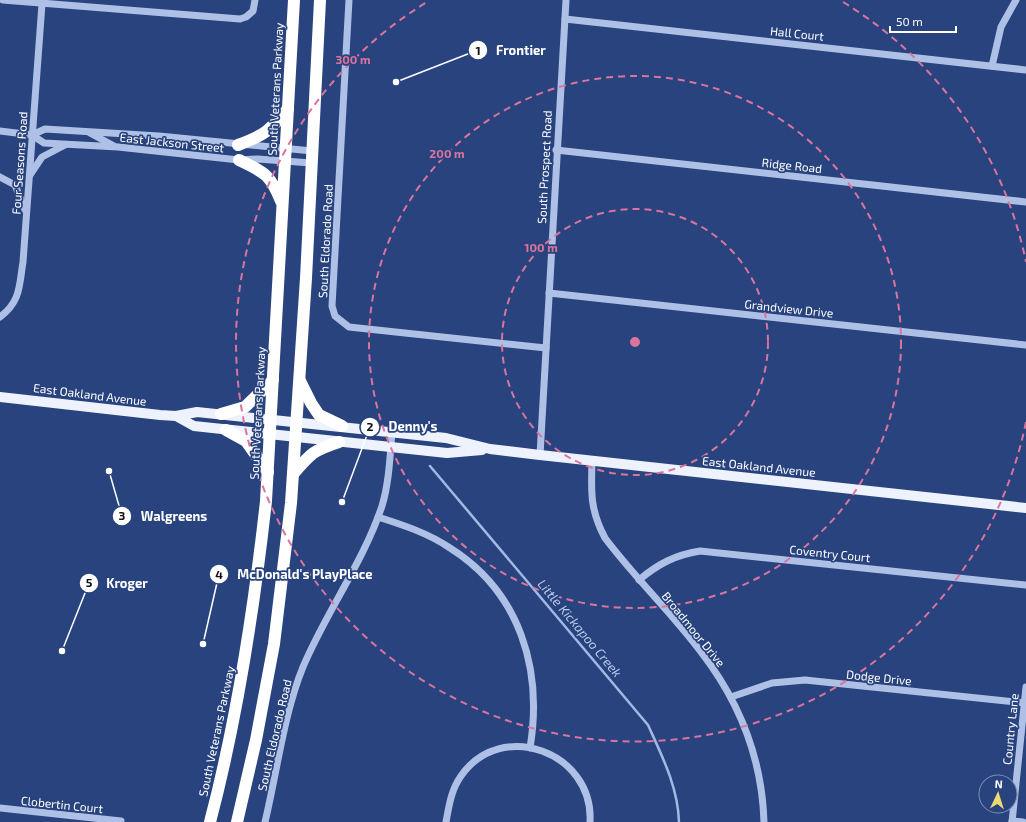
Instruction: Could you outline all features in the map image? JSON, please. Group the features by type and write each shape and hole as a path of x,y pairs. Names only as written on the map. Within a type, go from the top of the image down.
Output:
{"highway":[{"name":"South Veterans Parkway","path":"210,822 228,749 249,638 258,574 268,472 294,0"},
{"path":"237,822 256,740 274,644 286,552 300,381 320,0"},
{"path":"238,145 261,136 273,127 288,109"},
{"path":"239,160 265,173 274,185 282,205"},
{"path":"221,414 245,406 273,380"},
{"path":"300,381 311,403 319,414 342,426"},
{"path":"226,430 246,441 268,472"},
{"path":"293,474 309,456 318,449 340,442"}],"main road":[{"name":"East Oakland Avenue","path":"0,397 176,416 197,412 342,426 446,438 490,449 540,455 1026,508"},
{"name":"East Oakland Avenue","path":"176,416 194,426 340,442 447,453 490,449"}],"street":[{"path":"3,0 240,19 246,17 253,11 254,0"},
{"name":"South Eldorado Road","path":"349,0 332,306 335,316 348,327 546,348"},
{"name":"South Prospect Road","path":"540,455 556,150 566,0"},
{"path":"992,66 1001,27 1016,0"},
{"name":"Four Seasons Road","path":"1,315 13,306 19,292 27,214 42,4"},
{"name":"Hall Court","path":"565,19 1026,70"},
{"name":"East Jackson Street","path":"32,135 45,129 158,136 238,145 285,155 311,163"},
{"name":"East Jackson Street","path":"0,131 32,135 44,143 118,148 239,160 258,159 312,151"},
{"path":"88,132 118,148"},
{"path":"30,175 42,157 67,144"},
{"name":"Ridge Road","path":"556,150 1026,202"},
{"path":"0,177 15,185 27,214"},
{"name":"Grandview Drive","path":"549,293 1026,345"},
{"name":"South Eldorado Road","path":"264,822 297,682 318,632 354,569 378,517 385,494 392,432"},
{"name":"Broadmoor Drive","path":"592,461 591,494 597,522 609,543 701,652 731,697 749,738 756,761 762,791 764,822"},
{"path":"378,517 416,530 450,547 474,567 507,606 522,636 533,683 534,721 530,748"},
{"name":"Coventry Court","path":"640,580 653,568 673,557 700,551 1026,585"},
{"name":"Dodge Drive","path":"731,697 772,683 805,680 1025,703"},
{"name":"Country Lane","path":"1012,821 1026,687"},
{"path":"446,822 454,788 471,765 484,755 499,749 515,747 530,748 557,757 574,773 586,794 590,810 590,822"},
{"name":"Clobertin Court","path":"0,808 121,821"},
{"path":"1012,821 1023,822"}],"waterway":[{"name":"Little Kickapoo Creek","path":"430,466 648,725 664,760 676,796 679,822"}],"place":[{"name":"Frontier","path":"396,82"},
{"name":"Walgreens","path":"109,471"},
{"name":"Denny's","path":"342,502"},
{"name":"McDonald's PlayPlace","path":"203,644"},
{"name":"Kroger","path":"62,651"}]}
